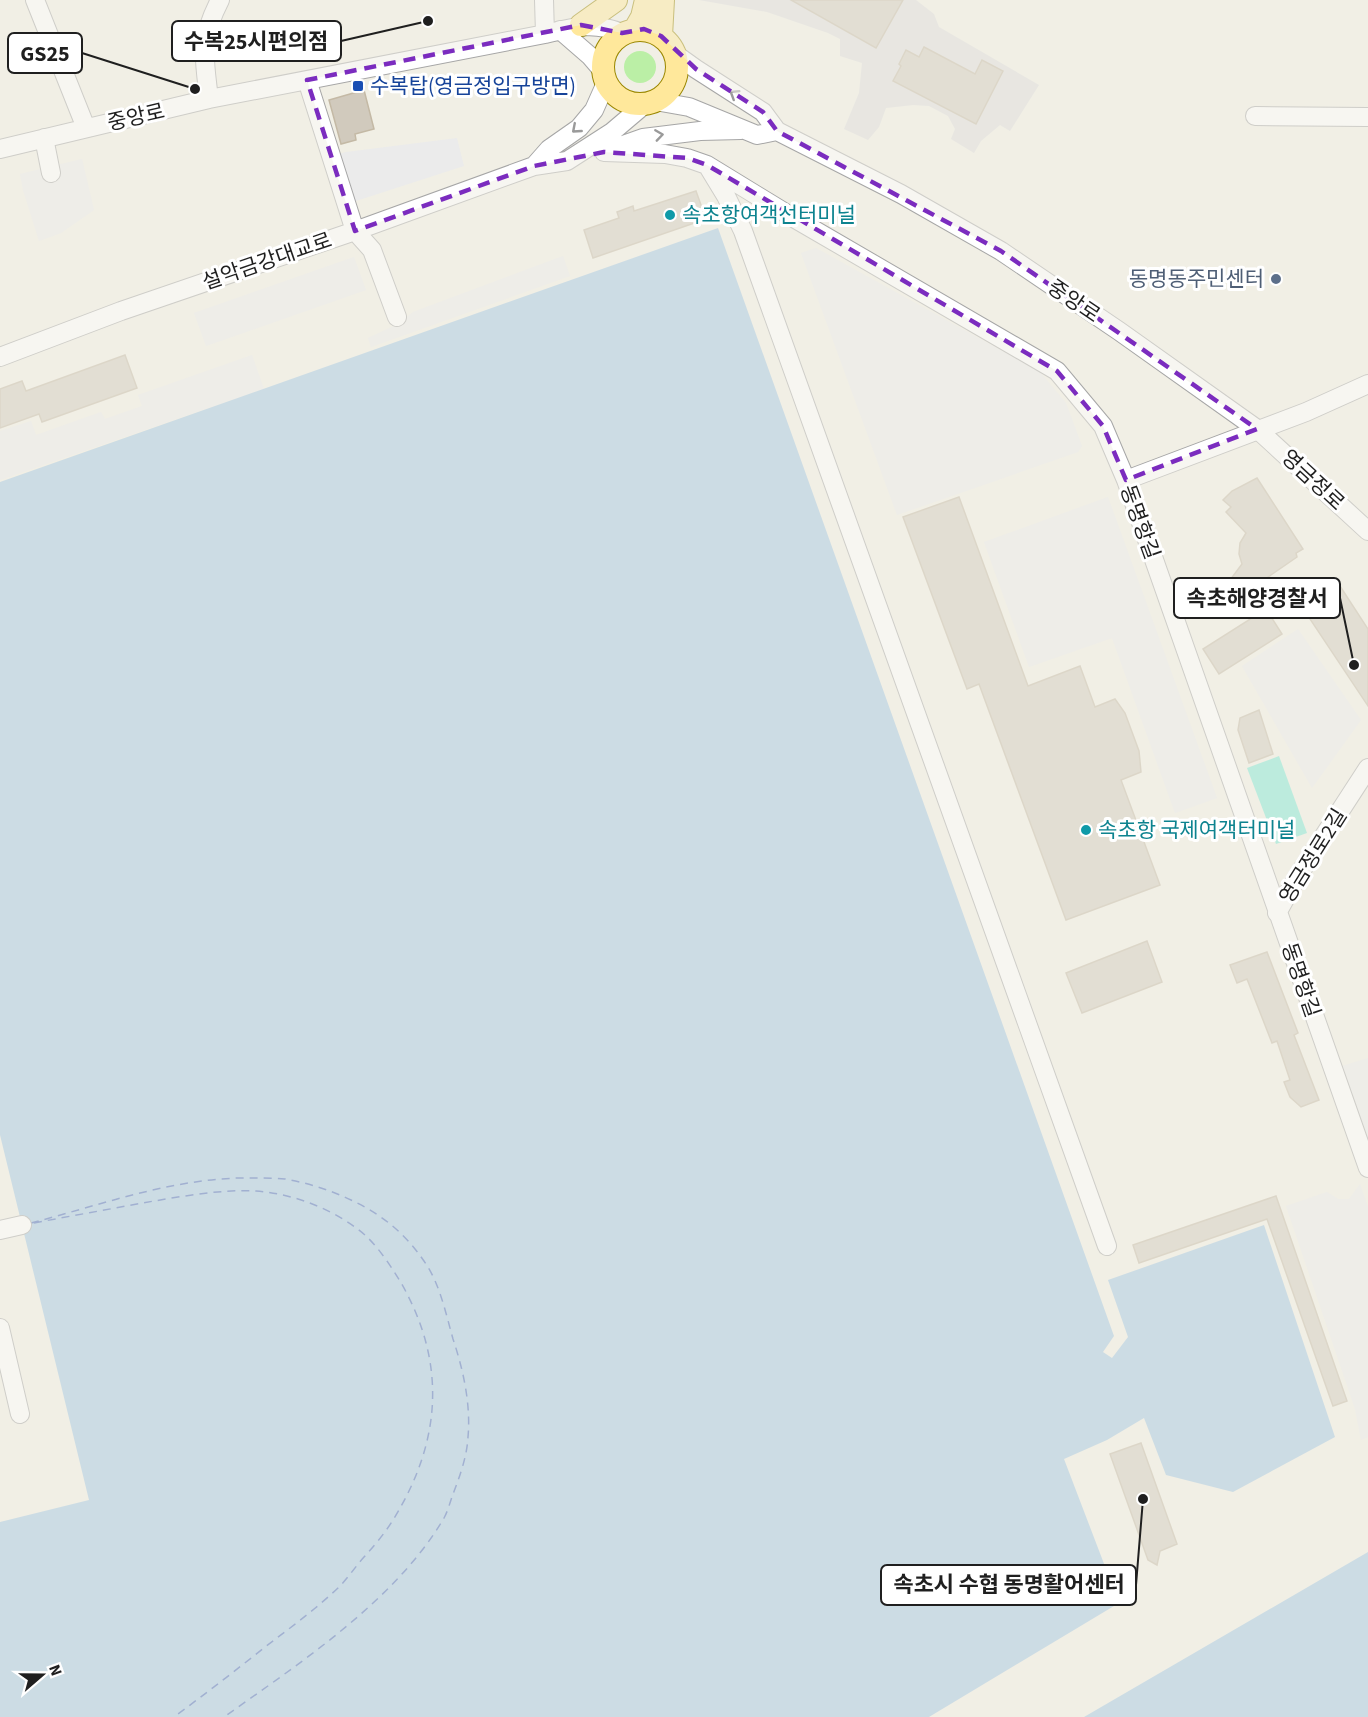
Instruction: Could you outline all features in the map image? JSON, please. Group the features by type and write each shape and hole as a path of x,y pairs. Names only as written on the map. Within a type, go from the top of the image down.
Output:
{"main road":[{"path":"562,30 616,0"},
{"path":"628,31 644,29 661,36 670,44 675,54 676,76 672,87 650,103 633,104 622,100 612,93 604,76 604,55 611,42 628,31 642,17 646,0"},
{"path":"661,36 663,0"}],"street":[{"path":"35,0 86,128"},
{"path":"209,99 204,50 208,23 220,0"},
{"path":"534,166 549,149 579,128 594,111 604,76 590,56 562,30 546,9 543,0"},
{"name":"중앙로","path":"0,149 209,99 562,30 628,31"},
{"path":"567,161 612,132 650,103 689,106 757,135 777,131 763,112 675,54"},
{"path":"307,80 355,231 372,250 397,317"},
{"path":"1255,116 1368,117"},
{"path":"534,166 604,153 643,138 690,132 741,130"},
{"name":"중앙로","path":"777,131 901,194 1001,250 1257,429"},
{"path":"44,138 51,173"},
{"name":"동명항길","path":"604,153 665,154 707,165 1057,371 1102,426 1125,480 1368,1168"},
{"path":"707,165 726,196 743,231 1107,1246"},
{"name":"설악금강대교로","path":"0,357 121,311 355,231 534,166"},
{"path":"1125,480 1306,412 1368,384"},
{"name":"영금정로","path":"1257,429 1368,531"},
{"name":"영금정로2길","path":"1277,913 1296,879 1368,768"},
{"path":"0,1230 21,1225"},
{"path":"0,1328 20,1414"}],"highlighted area":[{"path":"581,25 622,33 644,29 661,36 696,69 763,112 777,131 1001,251 1257,429 1126,480 1103,426 1057,371 707,165 687,158 604,152 534,166 355,231 307,80"}],"shaded area":[{"path":"699,0 916,0 934,14 939,27 1039,85 1010,131 1000,125 981,141 974,153 951,139 955,129 948,116 929,106 886,108 879,127 868,140 844,129 859,93 862,63 840,56 840,39 767,12"},
{"path":"457,138 464,166 353,202 339,154"},
{"path":"82,159 94,210 61,233 39,241 20,174"},
{"path":"718,228 1114,1336 1103,1352 1112,1358 1128,1337 1108,1280 1264,1225 1335,1437 1233,1492 1166,1475 1144,1418 1107,1440 1064,1459 1119,1603 929,1717 0,1717 0,1522 89,1500 0,1135 0,482"},
{"path":"816,248 1040,372 1066,403 1082,446 1078,452 897,515 801,253"},
{"path":"563,256 570,276 371,347 368,338 398,324 413,312"},
{"path":"354,257 366,290 206,346 194,313"},
{"path":"252,355 264,389 0,480 0,431 31,421 36,435 101,412 105,419 142,406 138,395"},
{"path":"1108,497 1217,798 1175,813 1112,638 1029,667 984,542"},
{"path":"1298,629 1361,720 1312,788 1242,666"},
{"path":"1279,756 1307,833 1276,844 1247,768"},
{"path":"1368,1058 1368,1148 1339,1067"},
{"path":"1360,1184 1368,1207 1368,1437 1361,1440 1355,1409 1286,1206 1327,1192 1338,1199 1349,1199"},
{"path":"1368,1552 1368,1717 1084,1717"}],"green space":[{"path":"640,51 651,56 656,67 651,78 640,83 629,78 624,67 629,56"}],"building":[{"path":"791,0 903,0 876,48"},
{"path":"924,47 975,74 982,60 1003,71 976,124 893,81 906,50 919,57"},
{"path":"364,90 374,129 355,134 356,140 341,144 329,100"},
{"path":"696,191 706,219 593,258 584,230 619,218 617,212 633,206 634,211"},
{"path":"125,355 137,388 42,422 39,414 0,428 0,389 22,381 26,391"},
{"path":"1257,478 1303,549 1296,553 1297,557 1258,584 1253,595 1230,580 1242,564 1239,554 1240,543 1246,533 1226,512 1231,507 1223,500 1232,491"},
{"name":"속초항 국제여객터미널","path":"959,497 1028,686 1080,666 1095,707 1115,699 1125,713 1139,751 1141,772 1121,780 1160,885 1066,920 979,684 967,689 903,517"},
{"path":"1338,583 1368,629 1368,706 1302,607"},
{"path":"1266,609 1282,634 1219,674 1203,649"},
{"path":"1259,710 1273,754 1249,763 1238,730 1240,718"},
{"path":"1147,941 1162,982 1082,1013 1066,973"},
{"path":"1267,952 1298,1033 1294,1035 1319,1100 1301,1107 1290,1097 1284,1082 1290,1080 1277,1041 1272,1043 1247,979 1237,983 1230,965"},
{"path":"1276,1196 1347,1401 1333,1406 1267,1219 1139,1263 1133,1245"},
{"path":"1141,1443 1177,1544 1160,1551 1157,1565 1148,1560 1110,1454"}],"ferry route":[{"path":"31,1223 170,1186 227,1179 285,1179 335,1193 384,1219 418,1253 431,1272 439,1290 460,1362 469,1425 465,1459 445,1515 424,1548 373,1603 284,1675 224,1717"},
{"path":"34,1223 213,1192 256,1191 300,1200 341,1218 354,1226 375,1245 400,1281 415,1311 426,1341 433,1401 429,1431 421,1461 409,1490 390,1525 339,1587 303,1618 174,1717"}],"place":[{"name":"수복25시편의점","path":"428,21"},
{"name":"수복탑(영금정입구방면)","path":"358,86"},
{"name":"GS25","path":"195,89"},
{"name":"속초항여객선터미널","path":"670,215"},
{"name":"동명동주민센터","path":"1276,279"},
{"name":"속초해양경찰서","path":"1354,665"},
{"name":"속초항 국제여객터미널","path":"1086,830"},
{"name":"속초시 수협 동명활어센터","path":"1143,1499"}]}
